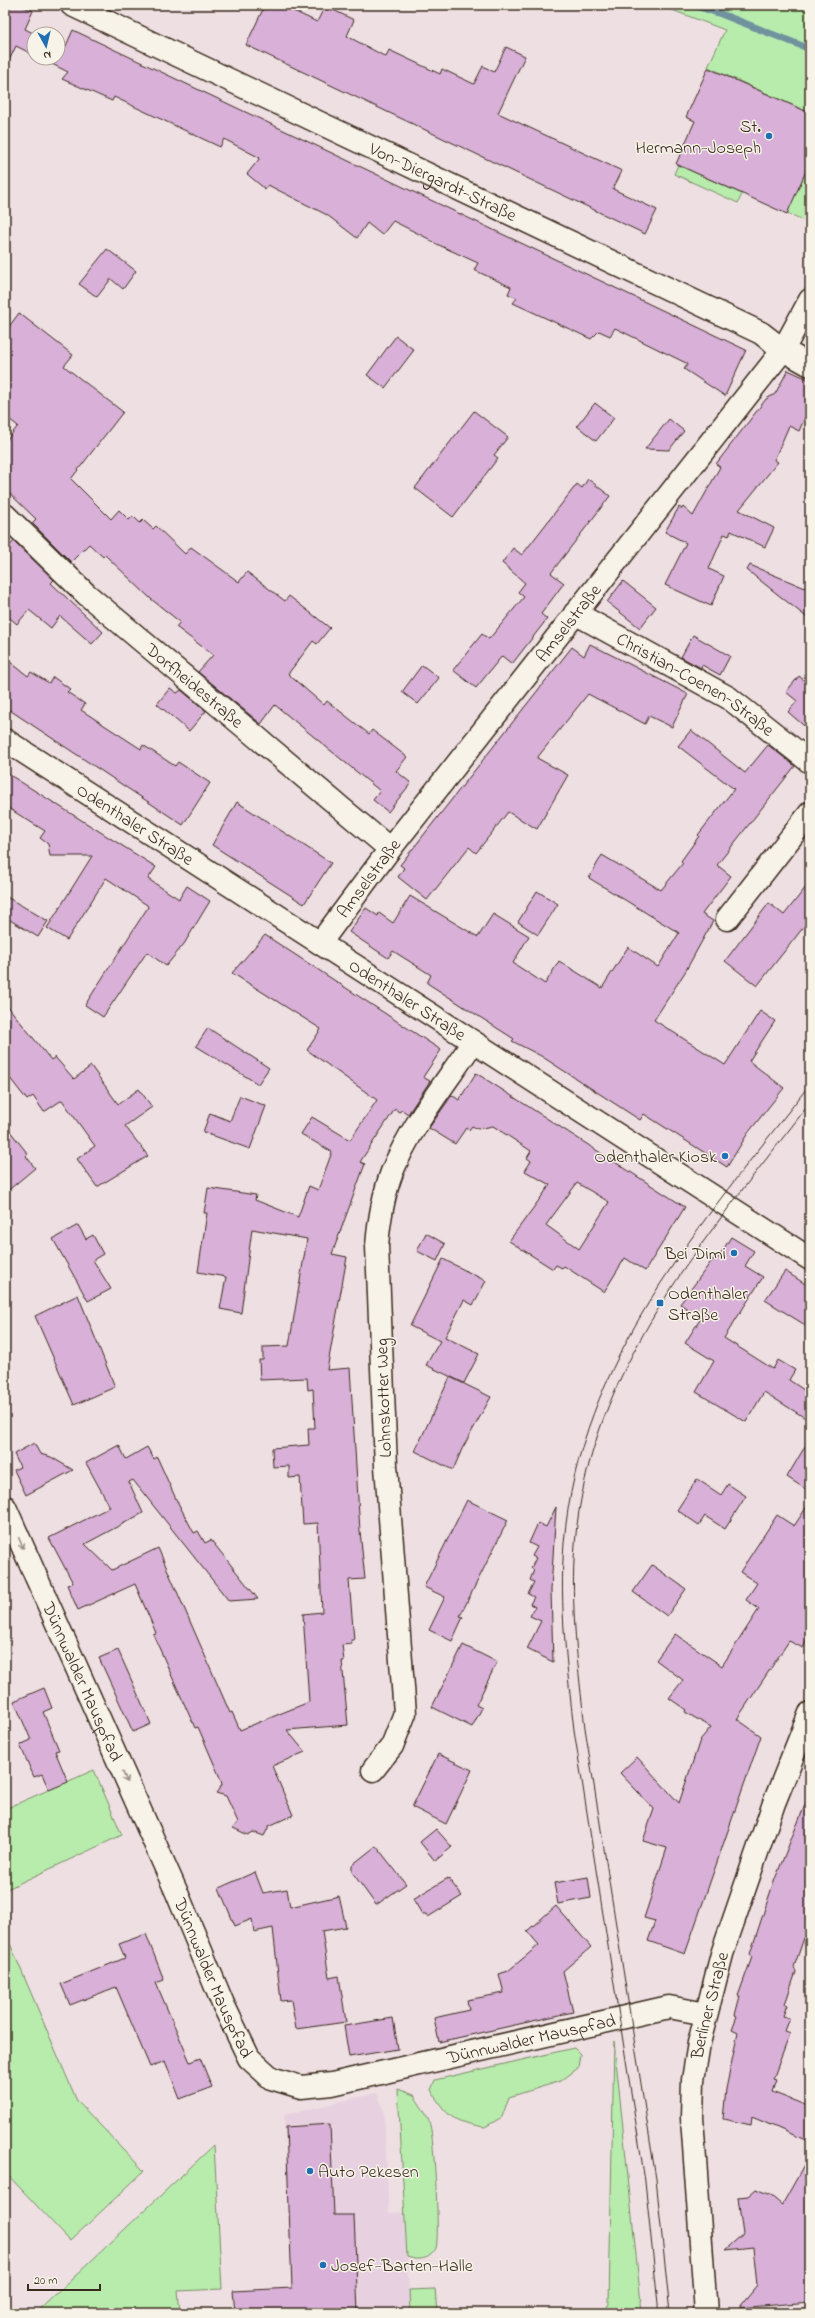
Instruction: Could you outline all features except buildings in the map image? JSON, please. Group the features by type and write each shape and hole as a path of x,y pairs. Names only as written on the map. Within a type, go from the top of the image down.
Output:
{"street":[{"name":"Von-Diergardt-Straße","path":"72,5 761,333 783,350 810,364"},
{"name":"Amselstraße","path":"320,943 390,849 783,350 810,300"},
{"name":"Dorfheidestraße","path":"5,515 86,594 390,849"},
{"name":"Christian-Coenen-Straße","path":"575,613 729,698 810,762"},
{"name":"Odenthaler Straße","path":"5,740 810,1260"},
{"path":"727,919 810,813"},
{"name":"Lohnskotter Weg","path":"373,1770 392,1746 405,1713 386,1466 377,1246 379,1216 393,1171 409,1138 473,1042"},
{"name":"Dünnwalder Mauspfad","path":"5,1507 176,1893 223,2004 249,2058 271,2078 301,2087 332,2084 669,2007 706,2014"},
{"name":"Berliner Straße","path":"706,2313 692,2118 693,2080 706,2014 722,1954 759,1845 810,1713"}],"shaded area":[{"path":"377,2093 384,2112 389,2213 405,2212 410,2313 293,2313 284,2115"}],"green space":[{"path":"659,5 810,5 810,113 708,67 725,30"},
{"path":"678,165 742,194 738,203 674,174"},
{"path":"806,171 810,173 810,223 787,213"},
{"path":"94,1770 122,1835 5,1890 5,1809"},
{"path":"5,1932 77,2101 144,2171 70,2241 5,2172"},
{"path":"614,2041 642,2313 603,2313 609,2304"},
{"path":"574,2048 580,2054 578,2068 561,2081 509,2097 502,2117 485,2127 465,2123 452,2117 431,2090 435,2080"},
{"path":"398,2089 414,2095 427,2117 432,2134 436,2188 437,2240 436,2248 433,2252 427,2257 419,2259 407,2257"},
{"path":"214,2145 222,2289 178,2291 180,2313 36,2313"},
{"path":"435,2289 437,2313 410,2313 409,2290"}],"waterway":[{"path":"693,5 721,14 810,49"}],"tram line":[{"path":"659,2313 645,2181 574,1730 566,1660 563,1613 562,1590 564,1543 574,1476 594,1413 620,1354 652,1297 689,1242 728,1189 810,1084"},
{"path":"670,2313 656,2179 585,1728 577,1659 574,1613 573,1590 575,1544 585,1479 603,1419 629,1362 659,1307 694,1255 810,1103"}],"place":[{"name":"St. Hermann-Joseph","path":"769,136"},
{"name":"Odenthaler Kiosk","path":"725,1156"},
{"name":"Bei Dimi","path":"734,1253"},
{"name":"Odenthaler Straße","path":"660,1303"},
{"name":"Auto Pekesen","path":"310,2171"},
{"name":"Josef-Barten-Halle","path":"323,2265"}]}
